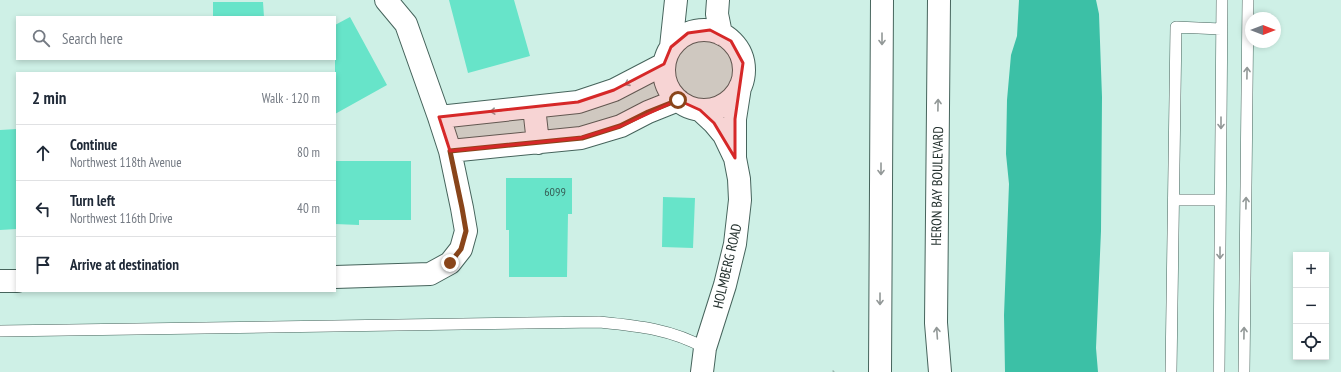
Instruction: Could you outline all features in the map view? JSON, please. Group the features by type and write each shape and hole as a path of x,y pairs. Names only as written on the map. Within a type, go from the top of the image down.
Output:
{"street":[{"path":"336,277 430,274 450,263 461,249 466,231 450,151 439,116 406,24 386,0"},
{"path":"439,116 578,102 614,90 668,56 683,36 699,30 710,30 721,34 731,41 739,51 743,63 743,75 740,87 733,98 723,105 712,109 700,110 688,106 678,100 669,90 665,78 668,56 676,0"},
{"path":"718,0 717,14 721,34"},
{"path":"880,372 882,0"},
{"name":"HERON BAY BOULEVARD","path":"939,0 936,323 940,372"},
{"name":"HOLMBERG ROAD","path":"702,372 705,348 725,285 735,244 740,200 739,179 735,158 735,119 740,87"},
{"path":"450,151 538,144 582,138 620,126 648,112 678,100"},
{"path":"534,107 538,144"},
{"name":"HOLMBERG ROAD","path":"700,110 724,135 735,158"},
{"path":"0,281 16,281"}],"lane":[{"path":"1219,372 1222,0"},
{"path":"1244,372 1248,0"},
{"path":"1172,372 1176,27 1222,30"},
{"path":"1174,200 1220,200"},
{"path":"0,331 599,322 643,326 688,339 705,348"}],"highlighted area":[{"path":"710,30 731,41 743,63 735,119 735,158 714,123 700,110 678,100 621,126 581,138 450,151 439,117 578,102 614,90 664,64 671,47 688,33"}],"shaded area":[{"path":"1019,0 1096,0 1099,14 1102,97 1101,231 1096,348 1098,372 1005,372 1004,315 1009,184 1006,154 1007,100 1011,55 1017,36"}],"building":[{"path":"449,0 514,0 530,56 468,73"},
{"path":"213,2 263,2 264,16 213,16"},
{"path":"350,17 387,85 336,113 335,60 336,24"},
{"path":"16,129 16,229 0,230 0,130"},
{"path":"336,161 411,161 411,220 359,220 359,225 336,224"},
{"path":"506,178 572,178 572,214 568,214 567,277 509,277 509,230 506,230"},
{"path":"663,197 695,198 693,248 662,247"}],"route":[{"path":"450,263 461,249 466,231 450,151 538,144 582,138 620,126 648,112 678,100"}]}
